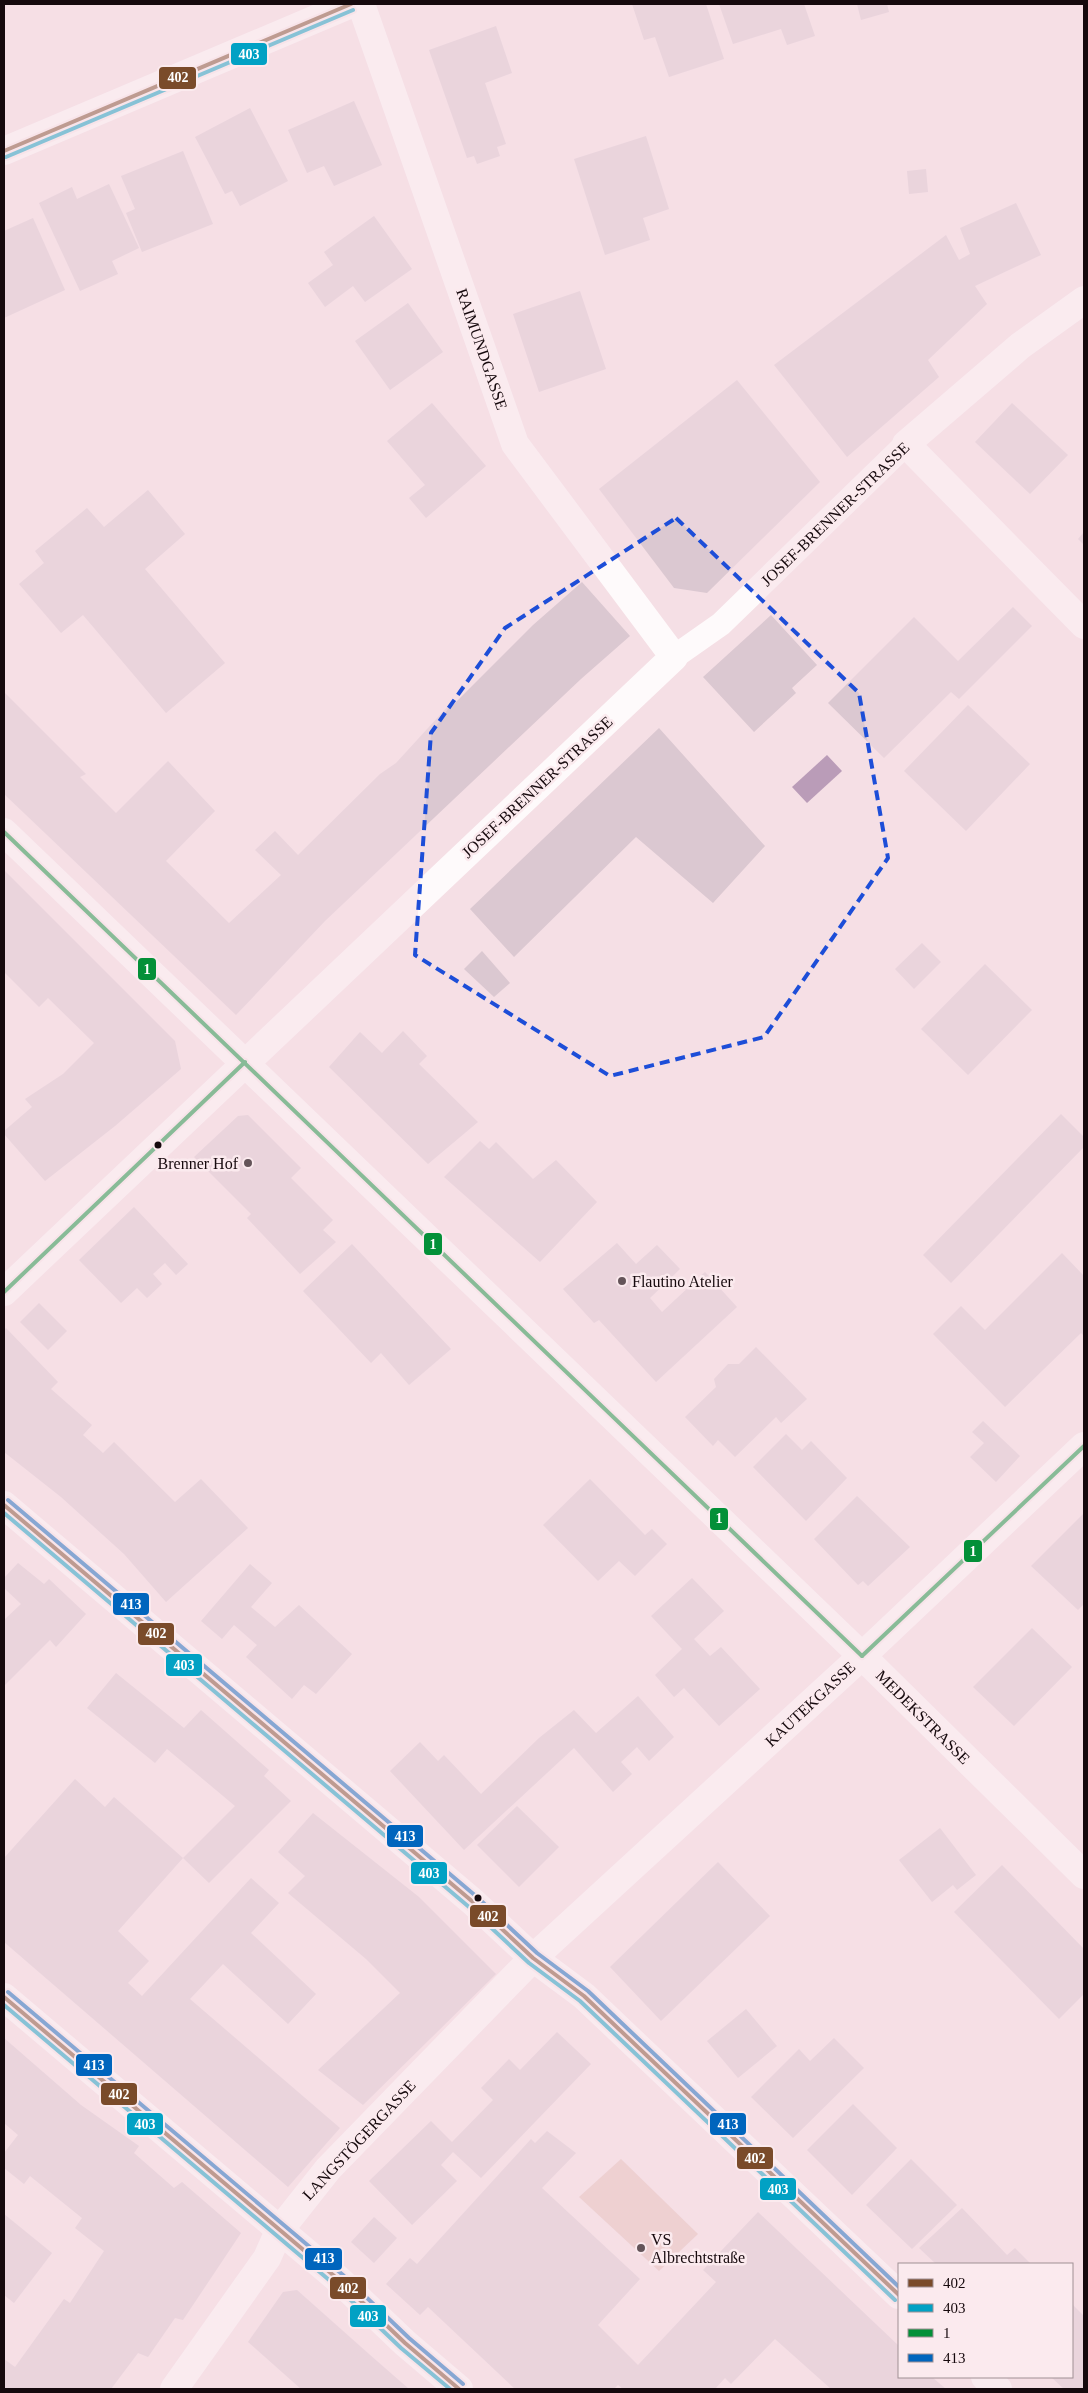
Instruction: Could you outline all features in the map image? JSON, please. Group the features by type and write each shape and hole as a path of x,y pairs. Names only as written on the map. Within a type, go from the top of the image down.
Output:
{"street":[{"path":"4,151 351,4"},
{"name":"RAIMUNDGASSE","path":"361,4 515,444 674,657"},
{"name":"JOSEF-BRENNER-STRASSE","path":"906,444 1020,346 1084,300"},
{"path":"906,444 1084,625"},
{"name":"JOSEF-BRENNER-STRASSE","path":"4,1292 674,657"},
{"name":"MEDEKSTRASSE","path":"4,832 862,1656 1084,1875"},
{"name":"KAUTEKGASSE","path":"533,1958 862,1656 1084,1446"},
{"path":"4,1504 465,1896 533,1958 584,1996 898,2294"},
{"name":"LANGSTÖGERGASSE","path":"174,2389 267,2258 279,2231 328,2170 533,1958"},
{"path":"4,1997 339,2280 405,2343 459,2389"},
{"path":"986,2378 998,2389"}],"lane":[{"name":"JOSEF-BRENNER-STRASSE","path":"674,657 721,624 850,501 906,444"}],"highlighted area":[{"path":"676,518 859,693 888,858 764,1037 610,1076 415,955 431,733 505,628"}],"shaded area":[{"path":"827,755 842,771 807,803 792,787"},
{"path":"621,2159 698,2234 659,2271 579,2197"}],"building":[{"path":"632,4 706,4 724,59 669,77 655,37 644,40"},
{"path":"719,4 804,4 815,36 787,45 781,29 733,44"},
{"path":"857,4 887,4 889,12 861,20"},
{"path":"496,26 512,73 485,83 506,144 497,147 500,156 477,164 474,156 467,158 429,50"},
{"path":"354,101 382,165 334,186 324,166 307,173 288,130"},
{"path":"250,108 288,181 240,206 232,191 225,194 195,137"},
{"path":"646,136 669,209 643,218 650,240 605,255 574,159"},
{"path":"183,151 213,224 142,252 126,213 135,209 121,176"},
{"path":"926,169 928,192 909,194 907,171"},
{"path":"109,184 139,248 112,261 118,274 80,291 39,203 72,187 77,199"},
{"path":"1016,203 1041,255 975,286 987,304 928,360 939,377 847,457 774,365 946,235 959,260 970,254 960,228"},
{"path":"374,216 412,269 365,302 353,286 325,307 308,283 333,265 324,252"},
{"path":"33,218 65,290 4,318 4,231"},
{"path":"580,291 606,369 539,392 513,314"},
{"path":"408,303 443,352 390,390 355,341"},
{"path":"737,380 820,482 707,593 674,588 599,489"},
{"path":"432,403 486,466 426,518 409,498 425,485 387,441"},
{"path":"1012,403 1068,455 1030,494 975,442"},
{"path":"148,490 185,534 145,569 225,663 166,713 83,615 61,633 19,584 44,563 35,551 87,508 104,527"},
{"path":"1084,532 1084,545 1078,539"},
{"path":"582,582 630,636 581,679 325,921 236,1015 4,794 4,692 86,774 80,777 116,813 168,761 215,811 166,861 229,923 281,875 255,850 275,831 298,855 380,774 396,763 449,705 451,707 533,625"},
{"path":"1013,607 1032,626 959,699 951,692 884,758 828,703 914,617 958,661"},
{"path":"771,615 817,665 792,688 796,693 754,732 703,677"},
{"path":"968,705 1030,764 966,831 904,771"},
{"path":"659,728 765,846 713,903 636,837 514,957 470,909"},
{"path":"4,870 175,1041 181,1069 115,1126 45,1181 4,1134 4,1131 32,1107 25,1099 63,1074 94,1043 48,998 39,1007 4,972"},
{"path":"922,943 941,962 914,989 895,969"},
{"path":"482,951 510,983 494,997 464,969"},
{"path":"985,964 1032,1010 968,1075 921,1029"},
{"path":"403,1031 427,1056 419,1064 478,1122 428,1164 329,1067 360,1032 382,1053"},
{"path":"1061,1114 1084,1137 1084,1147 951,1283 923,1255"},
{"path":"248,1115 301,1168 291,1178 333,1220 323,1230 336,1242 300,1274 247,1218 251,1214 194,1157 238,1116"},
{"path":"480,1141 489,1149 496,1142 533,1179 556,1160 597,1202 540,1262 444,1177"},
{"path":"134,1207 188,1264 176,1275 165,1263 153,1274 162,1284 147,1298 137,1288 121,1303 79,1260"},
{"path":"617,1243 636,1264 657,1245 680,1269 650,1298 662,1312 705,1272 737,1307 656,1382 599,1320 594,1323 563,1289"},
{"path":"352,1244 451,1349 409,1385 381,1353 371,1363 303,1291"},
{"path":"1062,1253 1084,1276 1084,1336 1081,1333 1005,1407 933,1334 961,1306 985,1330"},
{"path":"39,1303 67,1331 48,1350 20,1322"},
{"path":"6,1328 58,1382 51,1389 92,1425 83,1435 103,1453 114,1442 175,1502 201,1479 248,1528 166,1602 124,1554 61,1497 4,1452 4,1330"},
{"path":"756,1347 807,1399 781,1423 776,1417 735,1457 718,1440 713,1446 685,1417 716,1387 714,1379 728,1364 739,1364"},
{"path":"983,1421 1020,1456 996,1482 970,1457 984,1443 972,1432"},
{"path":"786,1434 802,1450 811,1441 847,1478 806,1521 753,1467"},
{"path":"590,1479 645,1535 652,1529 667,1544 635,1576 619,1561 598,1581 543,1525"},
{"path":"857,1496 910,1547 868,1586 863,1581 858,1585 814,1539"},
{"path":"1084,1513 1084,1604 1078,1610 1031,1566"},
{"path":"18,1563 44,1584 49,1579 86,1614 56,1647 50,1640 4,1686 4,1620 21,1604 4,1588 4,1578"},
{"path":"250,1564 272,1583 251,1607 275,1627 299,1605 352,1654 316,1694 304,1685 292,1699 246,1657 257,1645 234,1625 222,1639 201,1621"},
{"path":"692,1578 724,1611 694,1639 710,1656 721,1647 760,1689 719,1726 684,1688 674,1697 655,1675 682,1649 651,1616"},
{"path":"1032,1628 1072,1667 1014,1726 973,1687"},
{"path":"116,1673 184,1728 201,1710 269,1770 264,1776 291,1801 209,1883 183,1858 235,1806 167,1749 155,1763 87,1708"},
{"path":"638,1696 674,1737 649,1761 637,1747 621,1762 632,1774 613,1792 574,1748 464,1850 390,1771 420,1742 438,1761 444,1755 481,1794 539,1738 574,1710 596,1733"},
{"path":"75,1779 105,1807 114,1797 183,1858 118,1931 149,1961 128,1983 142,1996 251,1878 279,1903 251,1933 316,1994 288,2024 223,1964 190,1999 340,2128 288,2187 4,1942 4,1858"},
{"path":"517,1806 559,1847 519,1887 477,1845"},
{"path":"313,1813 419,1897 496,1974 363,2105 318,2070 400,1993 366,1959 288,1893 305,1876 278,1852"},
{"path":"940,1828 976,1875 957,1890 953,1885 932,1902 899,1860"},
{"path":"718,1862 770,1916 661,2021 610,1967"},
{"path":"1002,1865 1084,1949 1084,1994 1059,2019 954,1912"},
{"path":"746,2009 777,2046 738,2078 707,2041"},
{"path":"557,2032 591,2064 481,2178 453,2152 441,2165 457,2181 412,2225 369,2181 431,2121 452,2142 493,2100 481,2088 509,2059 520,2070"},
{"path":"4,2038 81,2105 139,2146 134,2153 174,2188 182,2182 241,2233 183,2320 175,2318 148,2357 138,2353 111,2389 4,2389 4,2359 15,2367 64,2299 70,2303 104,2251 75,2228 82,2218 30,2176 24,2184 4,2168 4,2153 18,2135 4,2123"},
{"path":"834,2038 864,2068 793,2138 751,2097 799,2049 810,2061"},
{"path":"853,2104 897,2148 852,2195 807,2150"},
{"name":"VS Albrechtstraße","path":"547,2131 576,2153 542,2188 640,2279 598,2325 638,2365 716,2282 703,2270 758,2212 898,2345 898,2378 933,2378 946,2389 831,2389 775,2339 731,2384 725,2378 715,2389 623,2389 618,2385 614,2389 515,2389 428,2307 420,2315 386,2284 410,2258 417,2264 531,2139 535,2143"},
{"path":"911,2159 957,2205 912,2249 866,2205"},
{"path":"962,2208 1007,2255 1015,2248 1030,2263 935,2263 919,2248"},
{"path":"4,2214 52,2253 14,2303 4,2295"},
{"path":"374,2217 397,2238 374,2263 351,2242"},
{"path":"297,2290 409,2389 301,2389 248,2342 283,2292"},
{"path":"1073,2305 1084,2316 1084,2389 1064,2389 1052,2378 1073,2378"}],"transit line":[{"name":"402","path":"4,151 351,4"},
{"name":"403","path":"6,157 353,10"},
{"name":"1","path":"4,832 862,1656"},
{"name":"1","path":"4,1292 245,1062"},
{"name":"1","path":"862,1656 1084,1446"},
{"name":"413","path":"8,1500 477,1897 537,1953 588,1991 898,2286"},
{"name":"402","path":"4,1505 473,1902 533,1958 584,1996 898,2294"},
{"name":"403","path":"4,1513 469,1907 529,1963 580,2001 895,2300"},
{"name":"413","path":"8,1992 343,2275 409,2338 463,2384"},
{"name":"402","path":"4,1997 339,2280 405,2343 459,2389"},
{"name":"403","path":"4,2005 335,2285 401,2348 450,2389"}],"place":[{"name":"Brenner Hof","path":"248,1163"},
{"name":"Flautino Atelier","path":"622,1281"},
{"name":"VS Albrechtstraße","path":"641,2248"}]}
